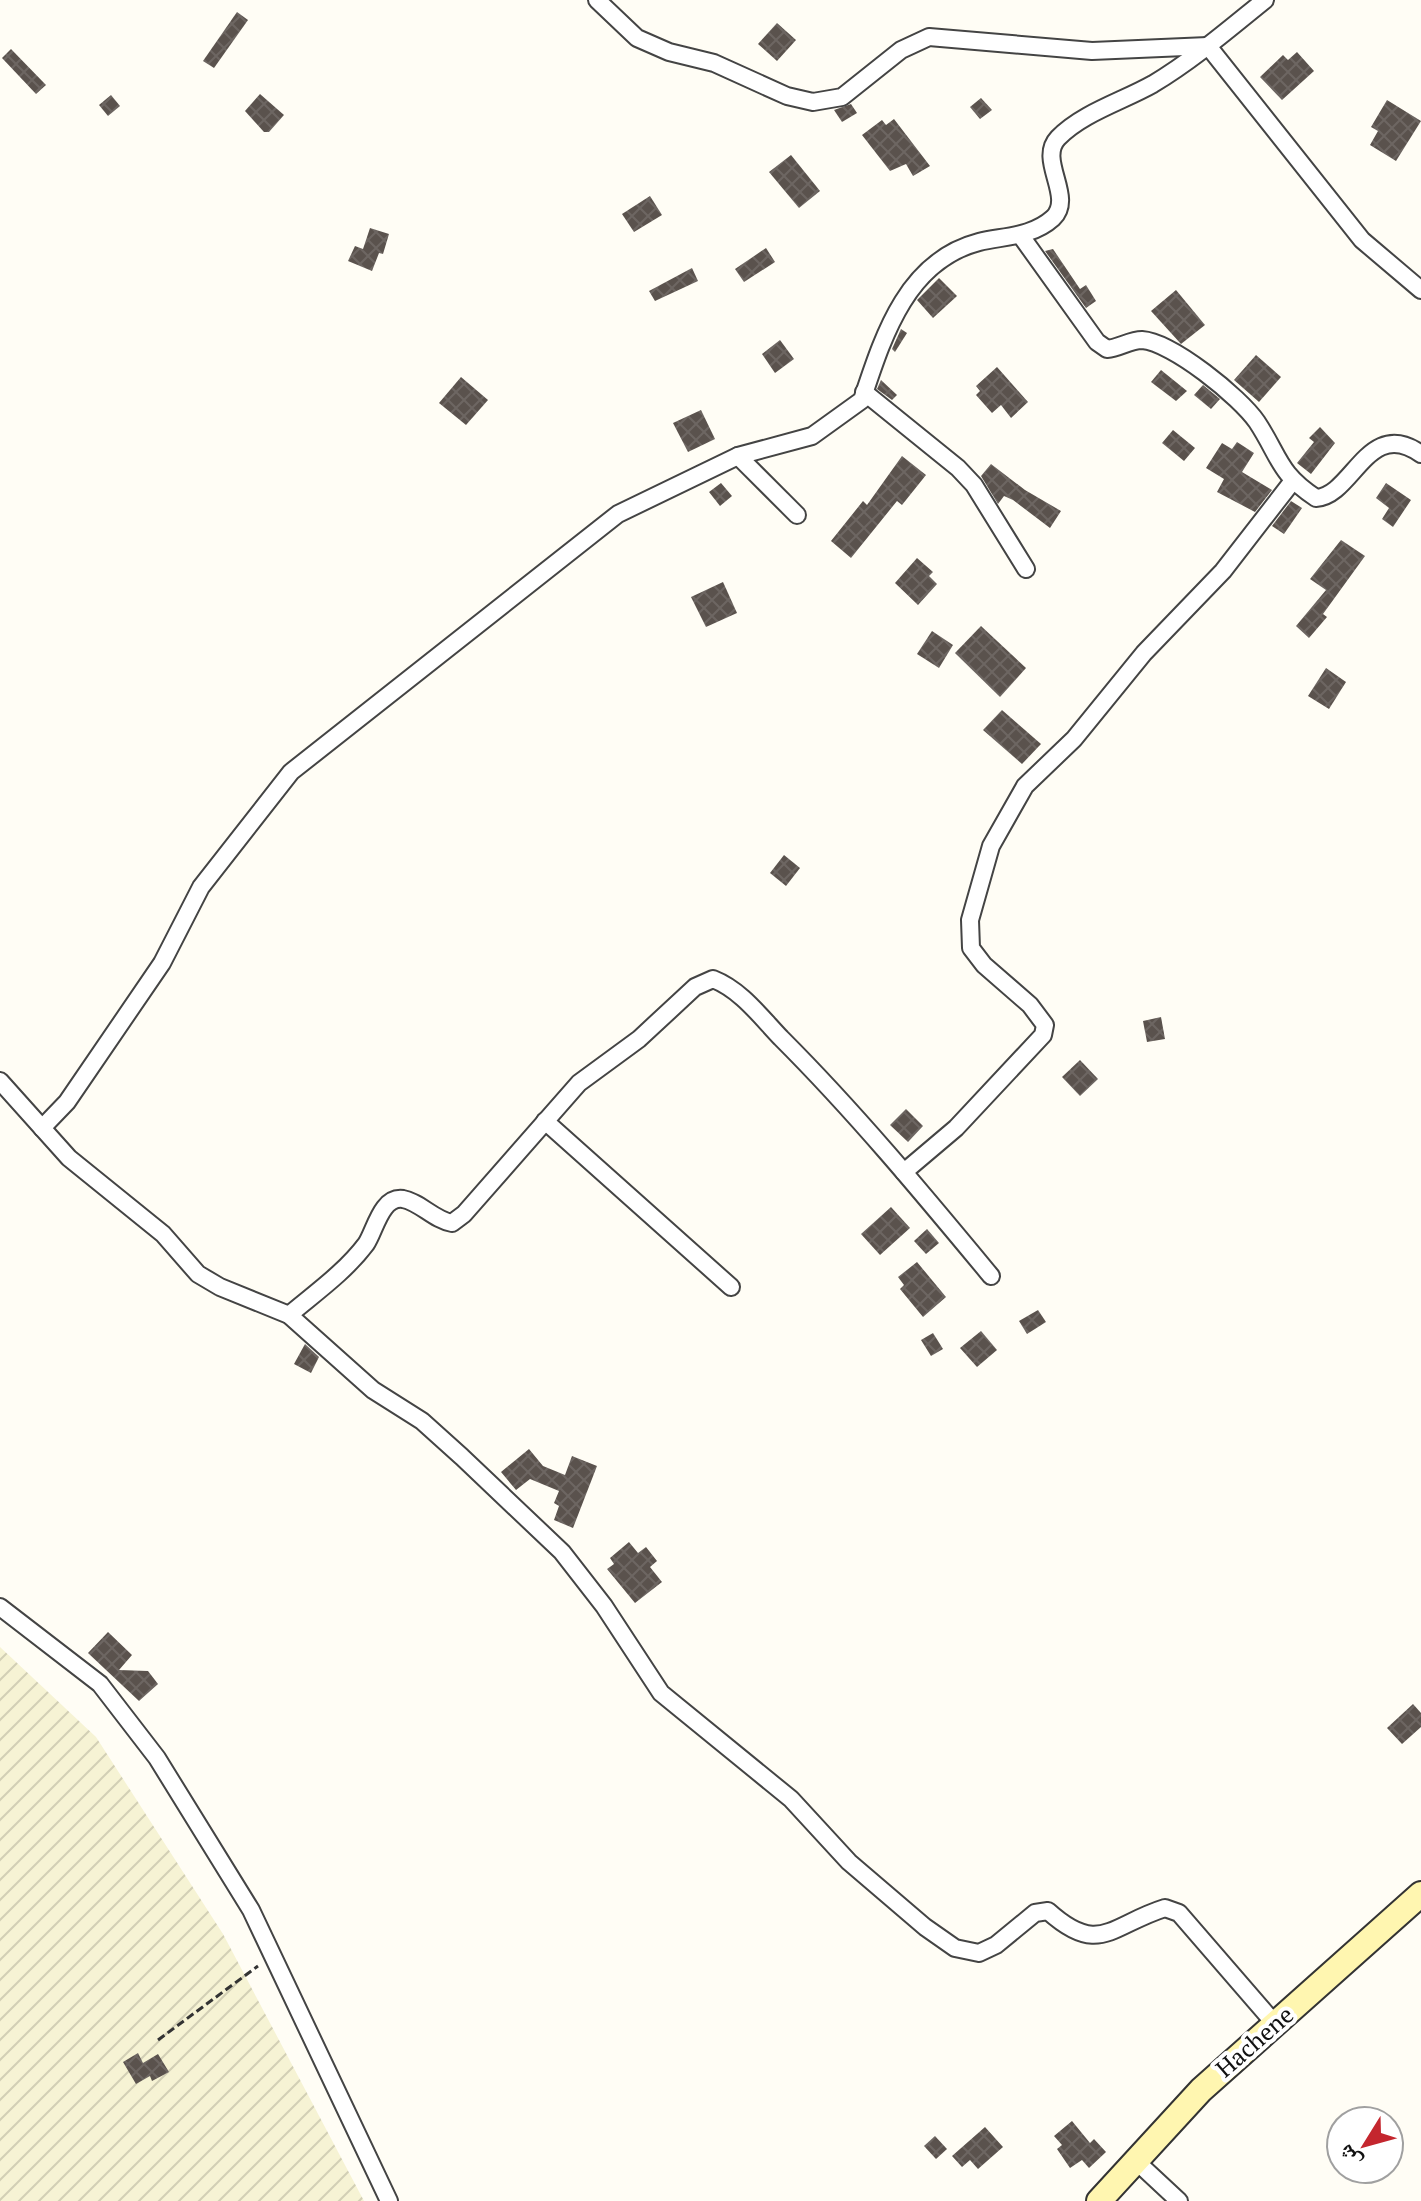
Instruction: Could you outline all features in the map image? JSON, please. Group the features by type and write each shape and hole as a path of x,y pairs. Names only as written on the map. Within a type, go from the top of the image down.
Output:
{"street":[{"path":"597,0 637,38 669,52 714,63 787,96 813,102 842,97 901,50 929,37 1092,51 1208,46"},
{"path":"42,1128 67,1102 162,963 201,887 291,772 618,514 738,456 812,436 850,411 864,392 897,309 918,277 961,249 1021,236 1051,220 1058,212 1059,199 1051,152 1061,135 1155,83 1265,0"},
{"path":"1208,46 1362,240 1421,290"},
{"path":"1021,236 1097,342 1107,349 1138,340 1149,341 1193,366 1241,403 1256,421 1292,482 1316,498 1324,498 1335,491 1364,457 1378,449 1401,445 1421,454"},
{"path":"864,392 958,468 974,485 1026,569"},
{"path":"738,456 797,515"},
{"path":"904,1172 956,1128 1043,1035 1045,1025 1030,1005 984,965 971,948 970,920 991,846 1013,805 1025,786 1074,739 1144,653 1223,571 1292,482"},
{"path":"289,1315 349,1262 366,1243 383,1209 394,1200 404,1199 440,1221 452,1223 502,1174 579,1083 639,1039 695,987 713,979 731,986 904,1172 991,1276"},
{"path":"0,1081 69,1158 163,1234 198,1274 220,1287 289,1315 373,1390 422,1421 462,1457 562,1552 604,1606 661,1693 791,1799 849,1862 935,1934 955,1948 979,1953 1035,1913 1048,1911 1070,1931 1092,1937 1165,1908 1179,1913 1275,2024"},
{"path":"545,1121 731,1287"},
{"path":"0,1607 100,1684 157,1758 208,1835 273,1955 389,2201"},
{"name":"Hachene","path":"1099,2201 1201,2090 1421,1894"},
{"path":"1136,2161 1179,2201"}],"path":[{"path":"158,2040 273,1955"}],"shaded area":[{"path":"0,1647 96,1737 223,1934 364,2201 0,2201"}],"building":[{"path":"237,12 248,20 214,68 203,61"},
{"path":"777,23 796,40 777,61 758,44"},
{"path":"11,49 46,85 36,94 2,58"},
{"path":"1297,52 1314,71 1282,100 1260,77 1283,55 1288,60"},
{"path":"260,94 284,115 269,132 264,132 245,111"},
{"path":"111,95 120,106 108,116 99,105"},
{"path":"981,98 992,110 980,119 970,107"},
{"path":"1387,100 1421,121 1396,161 1370,145 1378,131 1371,127"},
{"path":"851,104 857,113 842,122 834,110"},
{"path":"894,119 930,166 913,176 906,164 890,171 862,135 882,120 886,125"},
{"path":"791,155 820,191 799,208 769,172"},
{"path":"650,196 662,215 634,232 622,214"},
{"path":"370,228 389,234 383,254 379,253 372,271 348,261 355,246 363,249"},
{"path":"766,248 775,262 744,282 735,269"},
{"path":"1053,249 1080,289 1086,285 1096,301 1086,308 1045,251"},
{"path":"692,268 698,281 655,301 649,291"},
{"path":"939,278 957,296 933,318 917,300"},
{"path":"1176,290 1205,325 1181,344 1151,311"},
{"path":"901,329 907,333 895,352 892,349"},
{"path":"780,340 794,359 775,373 762,354"},
{"path":"1256,355 1281,377 1259,402 1234,380"},
{"path":"997,367 1028,402 1011,418 1001,405 992,413 976,395 980,391 976,386"},
{"path":"1161,370 1187,391 1176,401 1151,382"},
{"path":"461,377 488,400 466,425 439,403"},
{"path":"881,380 897,395 892,400 877,389"},
{"path":"1203,385 1220,399 1211,409 1194,395"},
{"path":"701,410 715,439 688,452 673,423"},
{"path":"1320,427 1335,443 1311,474 1297,463 1314,442 1309,438"},
{"path":"1173,430 1195,448 1184,461 1162,443"},
{"path":"1237,442 1254,453 1242,472 1272,490 1255,512 1217,492 1224,479 1206,468 1222,443 1232,449"},
{"path":"902,456 926,475 902,505 897,501 851,558 831,541 863,501 867,505"},
{"path":"991,464 1025,490 1061,511 1050,528 1013,500 1004,496 998,504 981,476"},
{"path":"721,483 732,496 720,506 709,492"},
{"path":"1386,483 1411,500 1393,527 1382,519 1389,508 1376,498"},
{"path":"1291,501 1302,508 1284,534 1272,526"},
{"path":"1341,540 1365,556 1323,614 1327,617 1309,638 1296,626 1326,590 1310,579"},
{"path":"917,558 933,572 929,576 937,584 918,605 895,583"},
{"path":"723,582 737,613 706,627 691,597"},
{"path":"981,626 1026,668 1000,697 955,653"},
{"path":"932,631 953,645 939,668 917,654"},
{"path":"1326,668 1346,682 1329,709 1308,696"},
{"path":"1002,710 1041,744 1022,764 983,730"},
{"path":"784,855 800,868 786,886 770,873"},
{"path":"1161,1017 1165,1039 1147,1042 1143,1021"},
{"path":"1080,1060 1098,1079 1080,1096 1062,1077"},
{"path":"906,1109 923,1126 908,1142 890,1125"},
{"path":"891,1207 910,1228 880,1255 861,1234"},
{"path":"927,1229 939,1243 926,1254 914,1241"},
{"path":"917,1262 946,1297 923,1317 900,1289 904,1285 898,1277"},
{"path":"1038,1310 1046,1322 1027,1334 1019,1321"},
{"path":"981,1331 997,1350 977,1367 960,1348"},
{"path":"933,1333 943,1349 931,1356 921,1340"},
{"path":"305,1344 319,1357 311,1373 294,1364"},
{"path":"529,1449 543,1466 565,1475 572,1456 597,1466 573,1528 554,1520 559,1506 554,1503 559,1491 530,1479 516,1490 501,1472"},
{"path":"629,1542 638,1553 646,1547 657,1561 650,1567 662,1582 635,1603 607,1569 614,1564 610,1558"},
{"path":"108,1632 132,1655 119,1670 148,1671 158,1684 139,1701 88,1653"},
{"path":"1413,1704 1421,1713 1421,1727 1402,1744 1387,1728"},
{"path":"138,2053 143,2063 158,2054 169,2072 152,2081 150,2076 136,2084 123,2062"},
{"path":"1072,2121 1090,2143 1094,2139 1106,2152 1089,2168 1082,2160 1070,2168 1057,2149 1062,2145 1054,2136"},
{"path":"985,2127 1003,2147 978,2169 970,2160 962,2167 952,2156"},
{"path":"935,2136 947,2149 936,2159 924,2146"}]}
